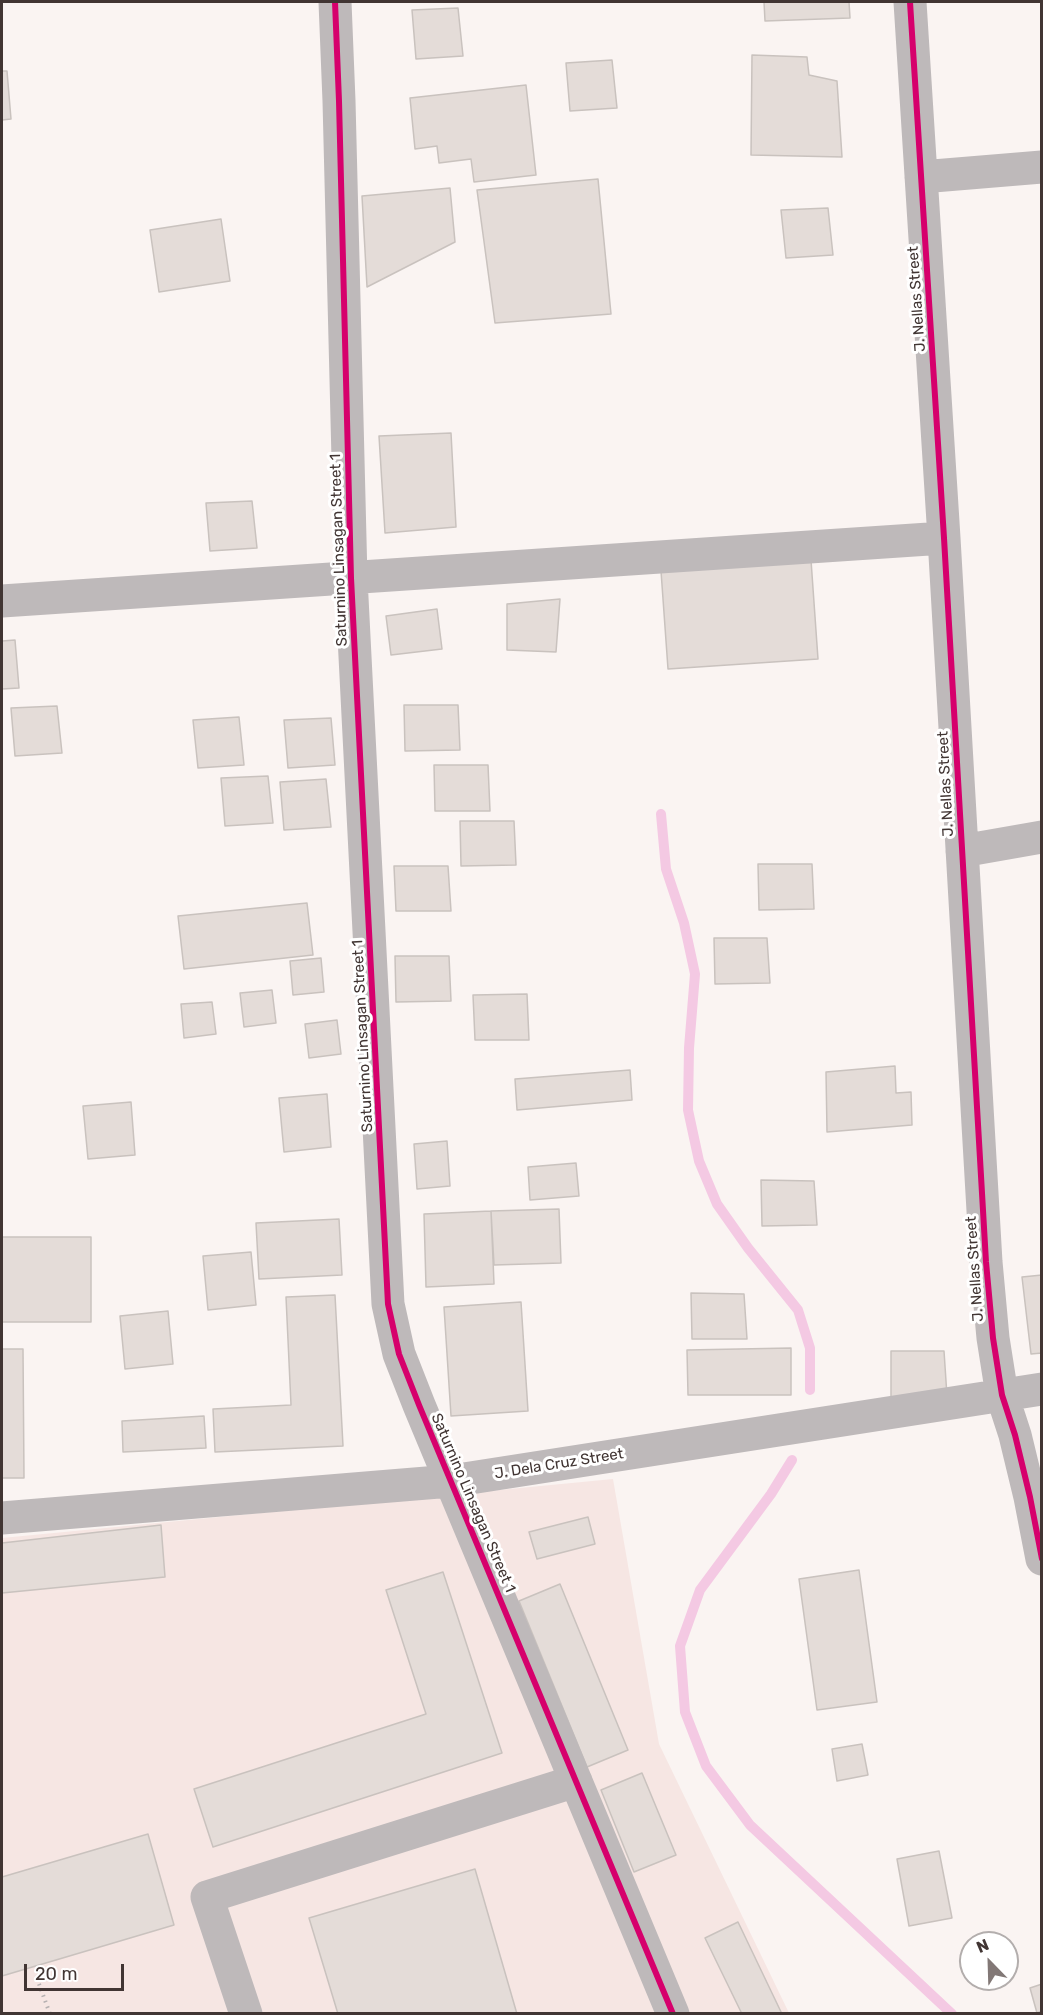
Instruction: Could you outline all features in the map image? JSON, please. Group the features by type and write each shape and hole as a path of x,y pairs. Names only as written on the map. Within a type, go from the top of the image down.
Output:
{"street":[{"name":"Saturnino Linsagan Street 1","path":"334,2 340,123 351,578 388,1304 399,1354 673,2013"},
{"name":"J. Nellas Street","path":"910,2 986,1262 993,1338 1002,1395 1018,1445 1041,1559"},
{"path":"921,177 1041,167"},
{"path":"2,602 944,538"},
{"path":"962,850 1041,837"},
{"name":"J. Dela Cruz Street","path":"2,1518 451,1481 1041,1389"},
{"path":"246,2013 207,1897 576,1781"}],"path":[{"path":"39,1984 50,2013"}],"shaded area":[{"path":"613,1479 659,1744 789,2013 2,2014 2,1538"}],"building":[{"path":"764,2 849,2 850,18 765,21"},
{"path":"458,8 463,56 416,59 412,10"},
{"path":"752,55 807,57 809,75 837,81 842,157 751,155"},
{"path":"612,60 617,108 570,111 566,63"},
{"path":"2,71 7,71 11,119 2,120"},
{"path":"526,85 536,175 474,182 471,159 439,163 437,146 415,149 410,98"},
{"path":"598,179 611,314 495,323 477,190"},
{"path":"450,188 455,242 367,287 362,196"},
{"path":"828,208 833,255 786,258 781,210"},
{"path":"221,219 230,281 159,292 150,230"},
{"path":"451,433 456,527 385,533 379,436"},
{"path":"252,501 257,548 210,551 206,503"},
{"path":"811,560 818,659 668,669 661,571"},
{"path":"560,599 556,652 507,650 507,604"},
{"path":"437,609 442,649 391,655 386,616"},
{"path":"15,640 19,688 2,689 2,641"},
{"path":"404,705 458,705 460,750 405,751"},
{"path":"57,706 62,753 15,756 11,708"},
{"path":"239,717 244,765 198,768 193,720"},
{"path":"331,718 335,765 288,768 284,720"},
{"path":"434,765 488,765 490,811 435,811"},
{"path":"268,776 273,823 225,826 221,778"},
{"path":"326,779 331,827 284,830 280,782"},
{"path":"460,821 514,821 516,865 461,866"},
{"path":"758,864 812,864 814,909 759,910"},
{"path":"394,866 448,866 451,911 396,911"},
{"path":"307,903 313,955 184,969 178,916"},
{"path":"714,938 767,938 770,983 715,984"},
{"path":"395,956 449,956 451,1001 396,1002"},
{"path":"321,958 324,992 293,995 290,961"},
{"path":"272,990 276,1023 244,1027 240,993"},
{"path":"527,994 529,1040 475,1040 473,995"},
{"path":"212,1002 216,1034 184,1038 181,1004"},
{"path":"337,1020 341,1054 309,1058 305,1024"},
{"path":"895,1066 896,1093 911,1092 912,1125 827,1132 826,1072"},
{"path":"630,1070 632,1100 517,1110 515,1079"},
{"path":"327,1094 331,1147 284,1152 279,1098"},
{"path":"131,1102 135,1155 88,1159 83,1106"},
{"path":"447,1141 450,1186 417,1189 414,1144"},
{"path":"576,1163 579,1196 530,1200 528,1167"},
{"path":"761,1180 814,1181 817,1225 762,1226"},
{"path":"559,1209 561,1263 494,1265 491,1211"},
{"path":"491,1211 494,1284 426,1287 424,1214"},
{"path":"339,1219 342,1275 259,1279 256,1223"},
{"path":"2,1237 91,1237 91,1322 2,1322"},
{"path":"251,1252 256,1305 208,1310 203,1256"},
{"path":"1042,1275 1042,1353 1031,1354 1022,1277"},
{"path":"691,1293 744,1294 747,1339 692,1339"},
{"path":"335,1295 343,1446 215,1452 213,1409 291,1405 286,1297"},
{"path":"521,1302 528,1411 451,1416 444,1307"},
{"path":"168,1311 173,1364 125,1369 120,1316"},
{"path":"791,1348 791,1395 688,1395 687,1350"},
{"path":"2,1349 23,1349 24,1478 2,1478"},
{"path":"891,1351 944,1351 947,1396 891,1397"},
{"path":"204,1416 206,1448 123,1452 122,1421"},
{"path":"588,1517 595,1544 537,1559 529,1532"},
{"path":"161,1525 165,1577 2,1593 2,1543"},
{"path":"859,1570 877,1702 817,1710 799,1579"},
{"path":"443,1572 502,1753 213,1847 194,1789 426,1714 386,1590"},
{"path":"560,1584 628,1750 587,1767 519,1601"},
{"path":"862,1744 868,1775 837,1781 832,1749"},
{"path":"642,1773 676,1855 634,1872 601,1790"},
{"path":"148,1834 174,1925 2,1976 2,1877"},
{"path":"939,1851 952,1918 909,1926 897,1859"},
{"path":"475,1869 517,2014 338,2014 309,1918"},
{"path":"738,1922 782,2014 742,2014 705,1938"},
{"path":"1042,1984 1042,2011 1037,2013 1030,1988"}],"waterway":[{"path":"661,814 666,869 684,923 695,974 689,1048 688,1110 699,1161 717,1204 748,1248 798,1310 810,1348 810,1390"},
{"path":"792,1460 771,1494 700,1590 680,1646 685,1712 706,1766 750,1825 952,2014"}],"cycle path":[{"path":"335,2 351,578 388,1304 399,1354 419,1405 673,2014"},
{"path":"910,2 986,1262 993,1338 1002,1395 1015,1435 1042,1559"}]}
